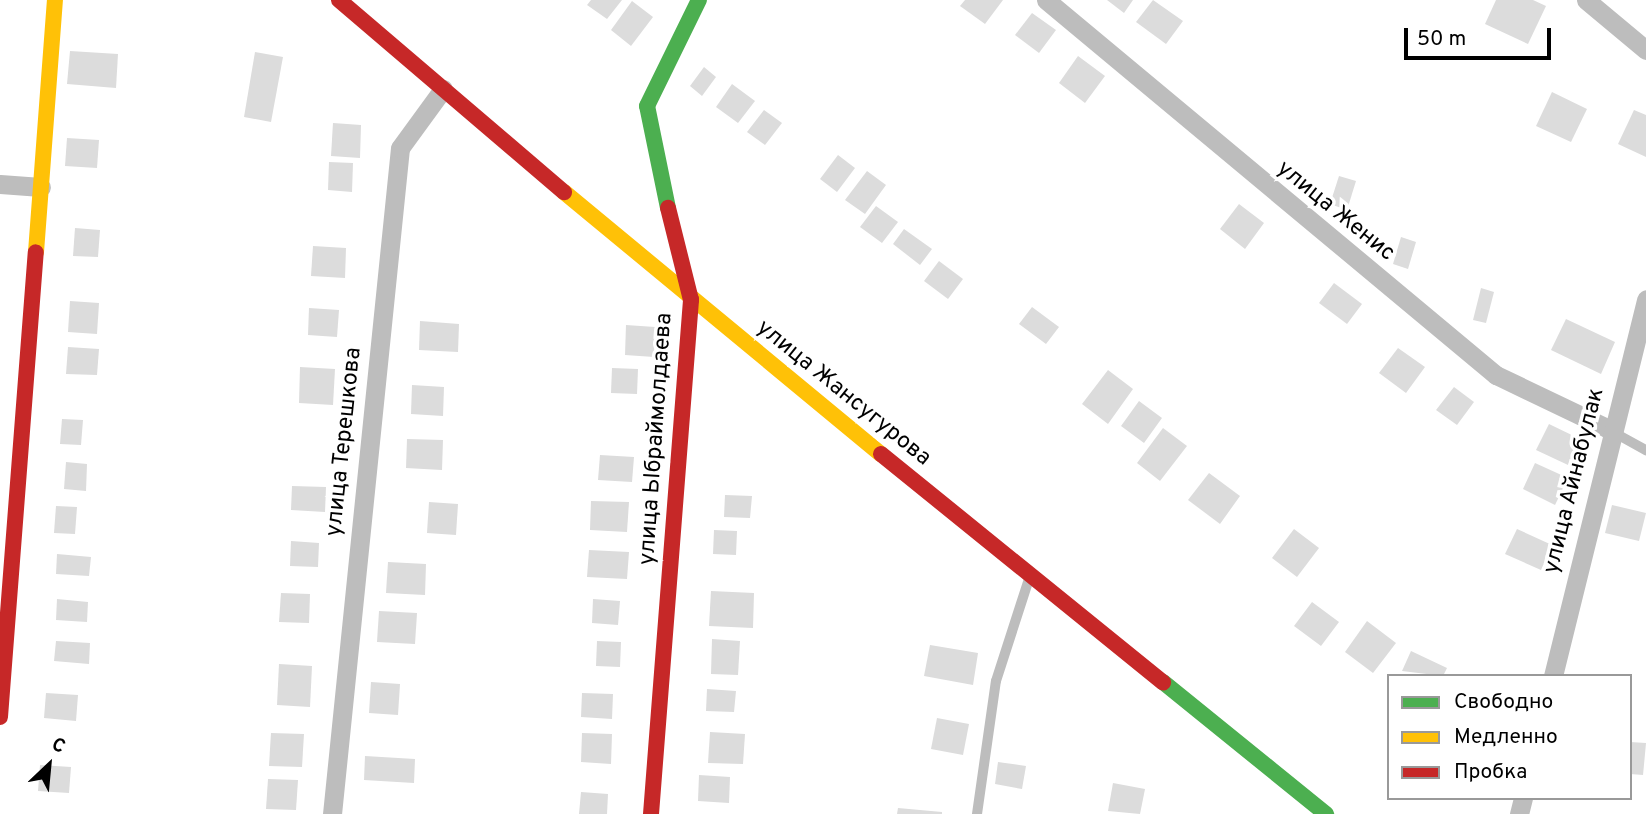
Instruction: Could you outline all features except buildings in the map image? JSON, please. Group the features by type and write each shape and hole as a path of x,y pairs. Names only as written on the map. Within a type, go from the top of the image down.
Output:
{"street":[{"path":"0,718 55,0"},
{"name":"улица Жансугурова","path":"339,0 691,300 1326,814"},
{"name":"улица Ыбраймолдаева","path":"651,814 691,300 649,133 647,106 699,0"},
{"name":"улица Женис","path":"1046,0 1496,375 1613,431"},
{"path":"1586,0 1646,50"},
{"name":"улица Терешкова","path":"332,814 400,148 443,89"},
{"path":"0,184 41,187"},
{"name":"улица Айнабулак","path":"1553,674 1613,431 1638,366 1646,299"}],"lane":[{"path":"1613,431 1646,450"},
{"path":"977,814 996,681 1030,575"}],"traffic: fast":[{"path":"668,208 647,106 699,0"},
{"path":"1163,682 1326,814"}],"traffic: slow":[{"path":"36,252 55,0"},
{"path":"564,192 881,454"}],"traffic: jam":[{"path":"339,0 564,192"},
{"path":"651,814 691,300 668,208"},
{"path":"0,717 36,252"},
{"path":"881,454 1163,682"}]}
